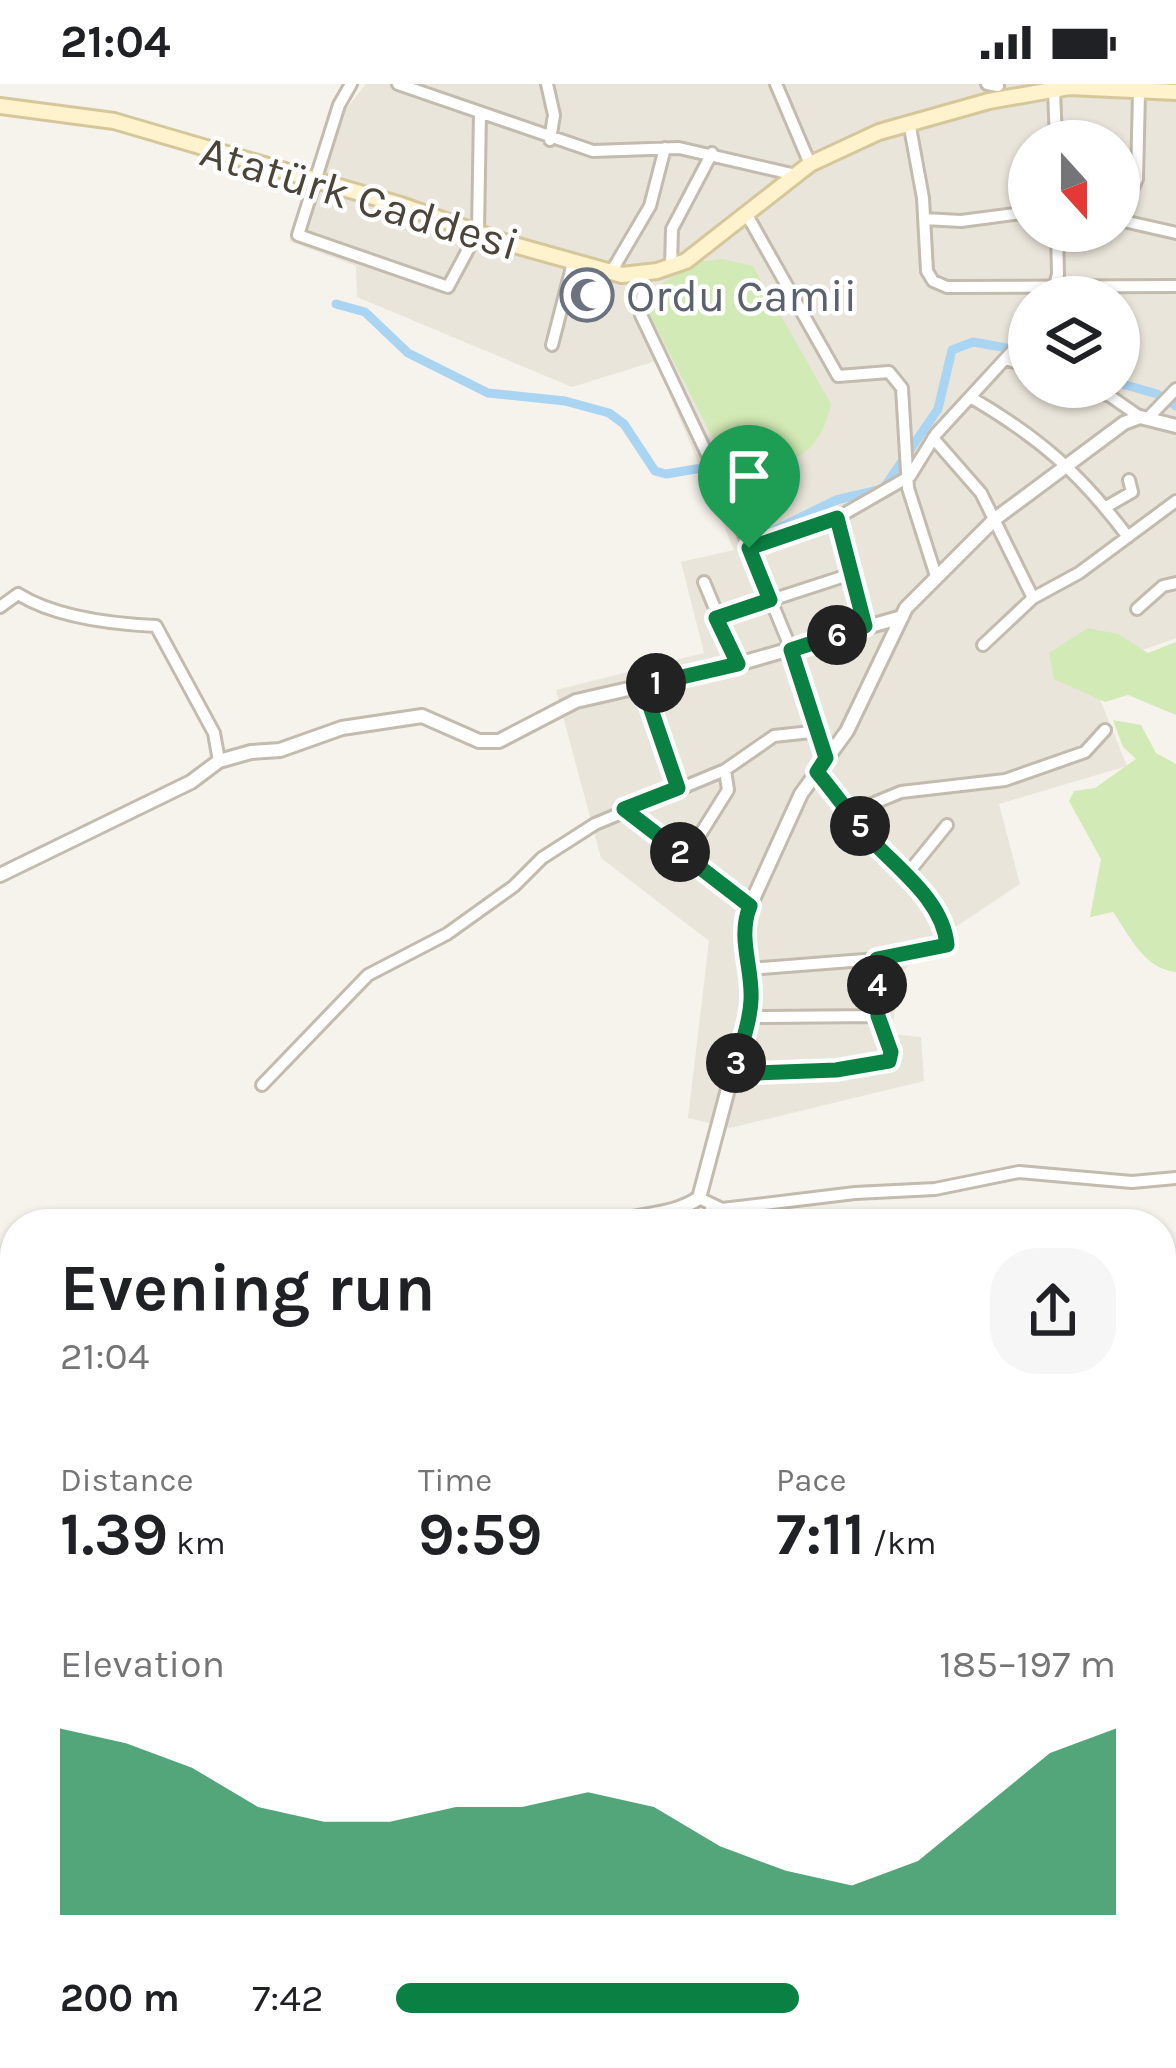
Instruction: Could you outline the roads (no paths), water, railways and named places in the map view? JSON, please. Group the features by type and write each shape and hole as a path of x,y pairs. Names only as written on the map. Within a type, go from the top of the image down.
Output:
{"main road":[{"name":"Atatürk Caddesi","path":"0,106 114,121 610,274 644,274 698,253 810,164 996,88 1176,92"}],"street":[{"path":"351,84 339,105 298,235 448,287 478,231 480,113"},
{"path":"398,84 593,152 665,148 712,152 796,175"},
{"path":"547,84 554,115 550,140"},
{"path":"776,84 810,164"},
{"path":"1058,120 1064,87"},
{"path":"1138,120 1139,92"},
{"path":"909,122 927,271 932,280 947,286 1008,289"},
{"path":"610,274 650,206 665,148"},
{"path":"671,267 672,229 712,152"},
{"path":"747,215 838,376 877,371 895,375 902,388 902,448 910,476"},
{"path":"924,219 961,221 1008,215"},
{"path":"1140,224 1176,233"},
{"path":"553,345 573,263"},
{"path":"644,274 641,315 735,513 791,650 826,758"},
{"path":"1140,288 1176,286"},
{"path":"936,576 908,488 910,476 933,438 1008,357"},
{"path":"683,1209 699,1198 748,1017 752,998 745,919 792,812 848,730 902,617 995,519 1161,405 1175,390"},
{"path":"970,397 1030,433 1069,465 1128,537"},
{"path":"1129,408 1176,426"},
{"path":"933,438 981,494 1033,598"},
{"path":"749,548 837,518 910,476"},
{"path":"1106,507 1132,492 1129,480"},
{"path":"983,645 1033,598 1176,501"},
{"path":"837,518 848,575 865,626"},
{"path":"716,618 848,575"},
{"path":"704,582 738,664"},
{"path":"1137,609 1162,586 1176,583"},
{"path":"0,607 18,593 33,603 71,614 156,626 214,733 219,761"},
{"path":"0,874 191,782 219,761 280,750 343,728 422,716 479,741 499,741 576,700 738,664 902,617"},
{"path":"643,686 678,788"},
{"path":"850,813 901,792 1005,780 1084,752 1105,730"},
{"path":"262,1085 368,975 447,934 514,886 542,858 624,809 725,770 774,736 820,731"},
{"path":"686,857 728,790 725,770"},
{"path":"748,969 877,959 947,945 942,925 908,873 817,772"},
{"path":"624,809 750,906"},
{"path":"908,873 947,825"},
{"path":"732,1074 836,1070 889,1061 891,1052 878,1016 877,959"},
{"path":"748,1017 878,1016"},
{"path":"699,1198 722,1209 935,1189 1019,1172 1132,1182 1176,1178"},
{"path":"699,1198 712,1209"}],"waterway":[{"path":"336,304 365,312 408,353 488,393 565,401 609,413 624,424 655,471 666,474 702,468 714,477"},
{"path":"725,504 737,529 749,535 773,531 836,500 883,489 938,409 952,350 973,342 1008,348"},
{"path":"1140,389 1176,406"}],"place":[{"name":"Ordu Camii","path":"587,295"}]}
